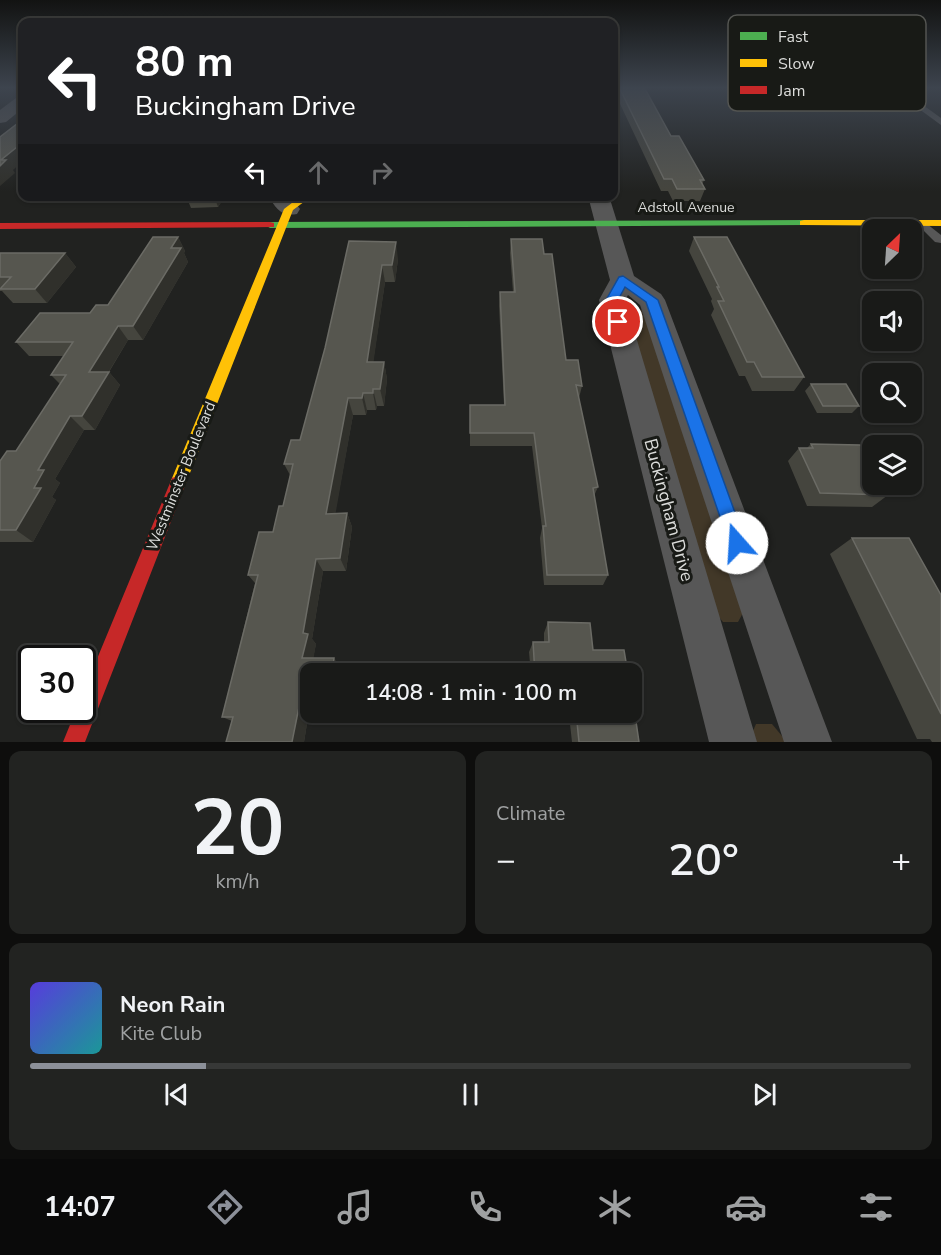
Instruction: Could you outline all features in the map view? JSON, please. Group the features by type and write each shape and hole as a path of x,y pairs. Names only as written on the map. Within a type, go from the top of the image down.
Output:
{"street":[{"path":"283,210 299,201"},
{"path":"600,201 623,280 652,300 807,742"},
{"name":"Adstoll Avenue","path":"0,226 283,210 607,224 862,223"},
{"name":"Westminster Boulevard","path":"74,742 283,210"},
{"name":"Adstoll Avenue","path":"922,223 941,223"},
{"name":"Buckingham Drive","path":"623,280 612,300 733,742"}],"lane":[{"path":"922,223 939,240"}],"shaded area":[{"path":"629,307 638,307 646,314 744,611 738,622 723,622 710,606 625,312"},
{"path":"756,724 772,724 787,742 751,742 750,738"}],"building":[{"path":"636,122 663,122 671,136 679,136 704,180 700,180 705,189 677,189 672,179 664,179"},
{"path":"18,123 18,146 1,160 6,160 0,166 0,137"},
{"path":"153,237 178,237 171,248 181,248 133,326 118,326 89,372 109,372 82,416 70,416 38,470 44,470 34,488 41,488 16,530 0,530 0,461 7,451 16,451 66,375 51,375 73,342 16,342 40,313 90,313 96,305 108,305"},
{"path":"694,237 727,237 804,377 762,377 754,362 747,362 718,301 724,301 717,287 719,287"},
{"path":"511,239 542,239 544,254 552,254 566,360 578,360 582,386 576,385 598,487 593,488 608,575 547,575 543,526 546,526 534,433 470,433 470,405 505,405 500,292 515,292"},
{"path":"349,241 396,242 392,265 382,265 367,362 384,362 380,389 373,389 373,393 363,393 362,398 348,398 326,514 347,513 340,558 316,559 303,633 308,634 302,658 334,658 333,663 300,663 300,702 292,742 226,742 233,717 222,717 258,575 248,575 259,532 273,532 279,506 283,506 293,464 284,464 291,440 300,440 325,348"},
{"path":"0,253 65,253 35,289 0,289 11,277 0,277"},
{"path":"811,384 846,384 859,406 823,406"},
{"path":"811,444 860,445 862,449 862,494 820,493 799,448 813,448"},
{"path":"852,538 909,538 941,595 941,714"},
{"path":"548,622 590,623 593,650 624,650 626,663 534,663 533,642 549,642"},
{"path":"577,723 636,723 639,742 579,742"}],"traffic: fast":[{"path":"270,225 804,223"}],"traffic: slow":[{"path":"178,483 289,209 301,201"},
{"path":"804,223 941,223"}],"traffic: jam":[{"path":"0,226 270,225"},
{"path":"74,742 178,483"}],"route":[{"path":"618,322 612,300 623,280 652,300 737,543"}]}
